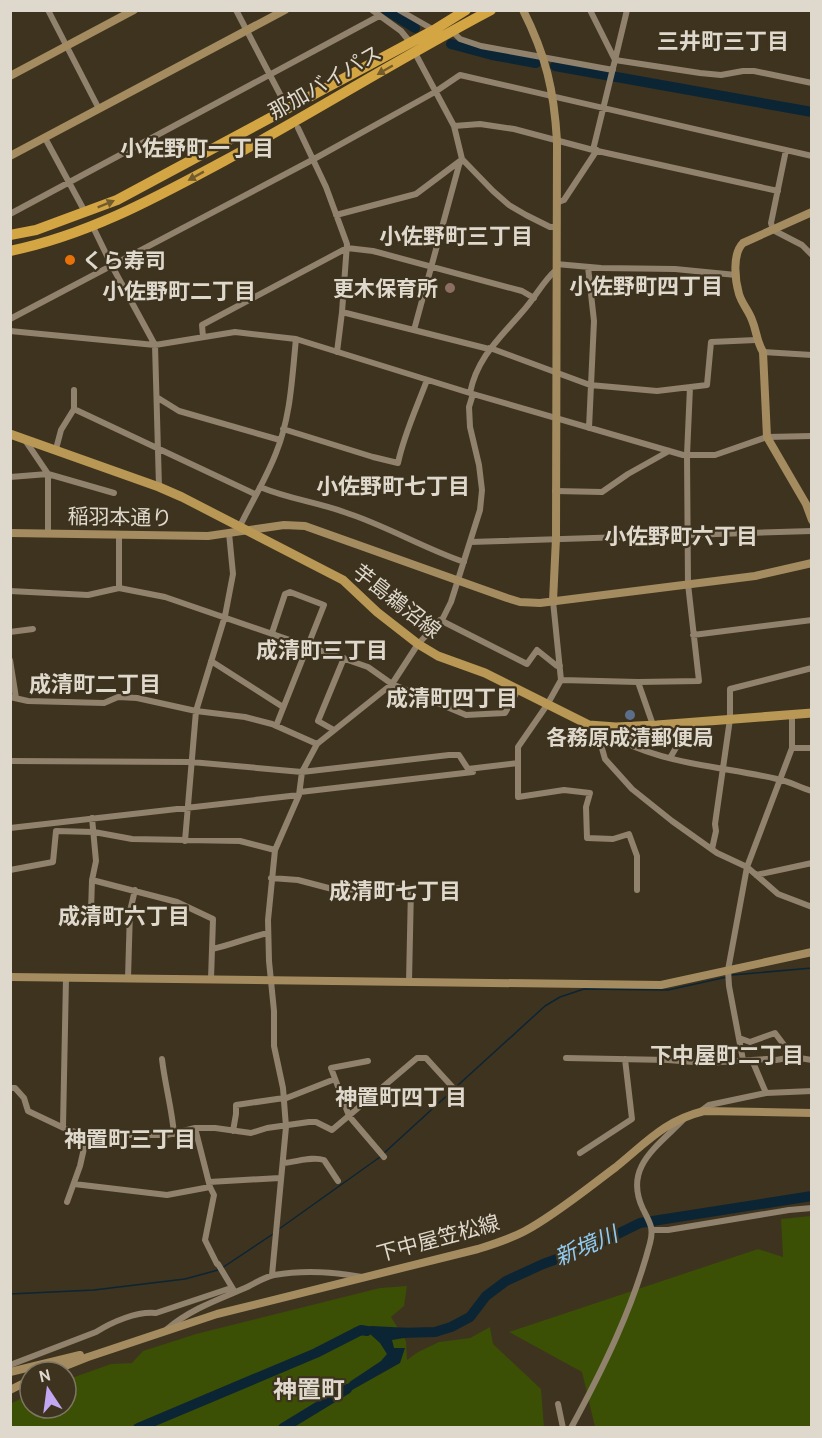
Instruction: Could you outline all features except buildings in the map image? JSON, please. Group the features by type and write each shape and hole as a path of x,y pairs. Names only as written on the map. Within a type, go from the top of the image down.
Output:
{"highway":[{"name":"那加バイパス","path":"10,251 37,246 93,227 151,201 413,48 434,30 466,10"},
{"name":"那加バイパス","path":"10,235 36,230 86,213 146,185 491,10"}],"main road":[{"name":"芋島鵜沼線","path":"10,434 159,487 236,529 343,580 377,612 418,644 446,660 485,673 589,725 596,727 653,725 812,713"}],"street":[{"path":"48,10 99,109"},
{"path":"10,76 134,10"},
{"path":"236,10 283,100"},
{"path":"10,156 285,10"},
{"path":"372,10 401,31 413,48 454,126 462,159 509,205 526,215 556,227"},
{"path":"399,10 434,30"},
{"path":"523,10 544,59 553,98 557,141 556,538 553,601 561,680 518,747 518,797 564,790 590,793 586,807 587,838 613,839 629,834 637,856 637,890"},
{"path":"590,10 615,60"},
{"path":"556,203 564,200 595,150 627,10"},
{"path":"10,214 379,16"},
{"path":"452,31 460,39 482,46 612,74"},
{"path":"615,60 721,75 754,71 812,83"},
{"path":"10,319 314,159 435,92 460,75 812,156"},
{"path":"454,126 480,124 514,129 595,150 778,191"},
{"path":"298,128 314,159 347,248 337,352"},
{"path":"45,138 86,213"},
{"path":"786,150 771,223 773,230 802,245 812,255"},
{"path":"336,215 416,194 462,159"},
{"path":"414,330 462,159"},
{"path":"812,212 739,246 736,275 739,296 751,317 756,340 763,352 767,437 806,504 812,520"},
{"path":"93,227 155,345 159,487"},
{"path":"203,337 202,325 347,248 373,251 522,291 534,298"},
{"path":"556,267 675,269 736,275"},
{"path":"272,1275 286,1127 284,1099 274,1046 268,933 275,850 299,794 302,772 317,744 392,684 418,644 441,620 451,602 480,510 482,489 470,427 469,407 473,378 489,348 534,298 556,267"},
{"path":"588,267 594,321 589,428"},
{"path":"342,312 489,348 590,385 657,391 707,385 711,342 756,340"},
{"path":"10,331 155,345 235,332 296,339 555,418 687,455 715,455 767,437 812,436"},
{"path":"185,841 196,711 225,616 233,574 236,529 260,488 284,429 290,404 296,339"},
{"path":"763,352 812,355"},
{"path":"284,429 398,463 403,441 427,380"},
{"path":"561,680 699,681 688,584 687,455 690,387"},
{"path":"56,449 61,430 74,409 74,390"},
{"path":"158,398 179,411 280,440"},
{"path":"74,409 255,494"},
{"path":"23,437 48,474 48,533"},
{"path":"555,491 602,492 628,474 670,451"},
{"path":"10,477 48,474 114,493"},
{"path":"260,488 284,497 344,512 432,551 464,562"},
{"name":"稲羽本通り","path":"10,533 208,536 236,529 284,525 305,526 520,602 540,603 755,576 812,563"},
{"path":"470,542 812,531"},
{"path":"119,535 119,588"},
{"path":"10,591 88,595 119,588 165,597 368,667 392,684 466,715 505,713 518,690"},
{"path":"272,633 285,594 290,592 324,605 276,726"},
{"path":"441,620 528,664 537,650 560,666"},
{"path":"693,635 812,620"},
{"path":"10,632 33,628"},
{"path":"334,730 318,722 344,658"},
{"path":"10,660 13,698 28,701 104,702 118,697 137,698 196,711 245,717 276,726 317,744"},
{"path":"211,661 283,707"},
{"path":"712,849 730,719 730,689 812,668"},
{"path":"638,682 653,725 624,742 640,750 670,758 780,779 812,791"},
{"path":"743,1060 729,974 747,867 792,748 792,714"},
{"path":"670,758 691,722"},
{"path":"596,727 605,759 632,789 712,849 747,867 778,894 812,907"},
{"path":"792,748 812,748"},
{"path":"10,761 191,762 302,772 449,755 459,755 468,769 518,763"},
{"path":"10,828 488,771 487,766"},
{"path":"92,818 96,861 92,880 92,911"},
{"path":"10,870 53,862 56,831 94,832 132,839 240,841 275,850"},
{"path":"756,875 812,863"},
{"path":"271,878 298,880 336,890 411,888 409,982"},
{"path":"92,880 177,902 213,919 211,979"},
{"path":"128,978 130,911 135,890"},
{"path":"212,949 233,945 246,938 268,933"},
{"path":"10,977 661,984 729,974 812,952"},
{"path":"63,1127 66,978"},
{"path":"739,1038 750,1042 775,1033 793,1057"},
{"path":"566,1058 706,1063 776,1060 793,1057 812,1060"},
{"path":"10,1088 15,1088 24,1098 28,1111 87,1135 174,1134 195,1128 251,1133 267,1128 316,1122 332,1130 417,1058 426,1058 455,1090"},
{"path":"162,1059 174,1134"},
{"path":"580,1153 632,1119 625,1059"},
{"path":"368,1060 331,1068 349,1116 383,1155"},
{"path":"752,1060 766,1093"},
{"path":"233,1131 237,1114 236,1105 284,1099 335,1079"},
{"path":"700,1112 709,1105 766,1093 812,1091"},
{"name":"下中屋笠松線","path":"78,1361 217,1314 478,1249 526,1230 594,1183 673,1121 689,1114 749,1110 812,1113"},
{"path":"571,1428 606,1362 640,1274 653,1230 637,1197 639,1168 689,1114"},
{"path":"195,1128 209,1184 214,1195 205,1240 231,1288"},
{"path":"67,1202 87,1135"},
{"path":"283,1163 316,1158 324,1160 338,1181"},
{"path":"74,1184 166,1195 209,1184 280,1178"},
{"path":"653,1230 668,1230 812,1208"},
{"path":"165,1331 182,1316 208,1302 272,1275 307,1273 347,1274 363,1277"},
{"path":"10,1365 96,1332 106,1325 146,1312 156,1313 231,1288 243,1289"},
{"path":"10,1372 82,1355 88,1357"},
{"path":"558,1404 563,1428"}],"green space":[{"path":"811,1216 811,1427 595,1427 582,1372 509,1332 758,1249 783,1257 781,1219"},
{"path":"407,1286 404,1306 391,1317 406,1341 407,1360 439,1342 470,1338 490,1327 493,1344 541,1389 544,1427 11,1428 10,1404 18,1400 18,1420 78,1420 78,1376 111,1364 132,1363 143,1351 196,1334 380,1288"}],"water":[{"path":"372,1326 409,1328 410,1337 392,1340 394,1348 405,1348 400,1363 352,1390 335,1396 387,1354 370,1334 356,1336 353,1328"}],"waterway":[{"path":"386,10 415,28"},
{"path":"451,44 536,63"},
{"path":"555,66 812,112"},
{"path":"732,975 812,968"},
{"path":"456,1087 545,1006 560,997 584,989 668,990 727,977"},
{"path":"383,1154 453,1090"},
{"path":"279,1229 380,1157"},
{"name":"新境川","path":"398,1333 435,1332 451,1327 470,1317 486,1296 506,1281 543,1264 593,1246 640,1223 812,1196"},
{"path":"222,1268 273,1234"},
{"path":"10,1294 94,1290 185,1279 218,1270"},
{"name":"新境川","path":"138,1428 316,1353 361,1330 367,1331"},
{"name":"新境川","path":"283,1428 347,1389"}],"place":[{"name":"くら寿司","path":"70,260"},
{"name":"更木保育所","path":"450,288"},
{"name":"各務原成清郵便局","path":"630,715"}],"district":[{"name":"三井町三丁目","path":"723,41"},
{"name":"小佐野町一丁目","path":"197,148"},
{"name":"小佐野町三丁目","path":"456,236"},
{"name":"小佐野町四丁目","path":"646,286"},
{"name":"小佐野町二丁目","path":"179,291"},
{"name":"小佐野町七丁目","path":"393,486"},
{"name":"小佐野町六丁目","path":"681,536"},
{"name":"成清町三丁目","path":"322,650"},
{"name":"成清町二丁目","path":"95,684"},
{"name":"成清町四丁目","path":"452,698"},
{"name":"成清町七丁目","path":"395,891"},
{"name":"成清町六丁目","path":"124,916"},
{"name":"下中屋町二丁目","path":"727,1055"},
{"name":"神置町四丁目","path":"401,1097"},
{"name":"神置町三丁目","path":"130,1139"},
{"name":"神置町","path":"309,1389"}]}
